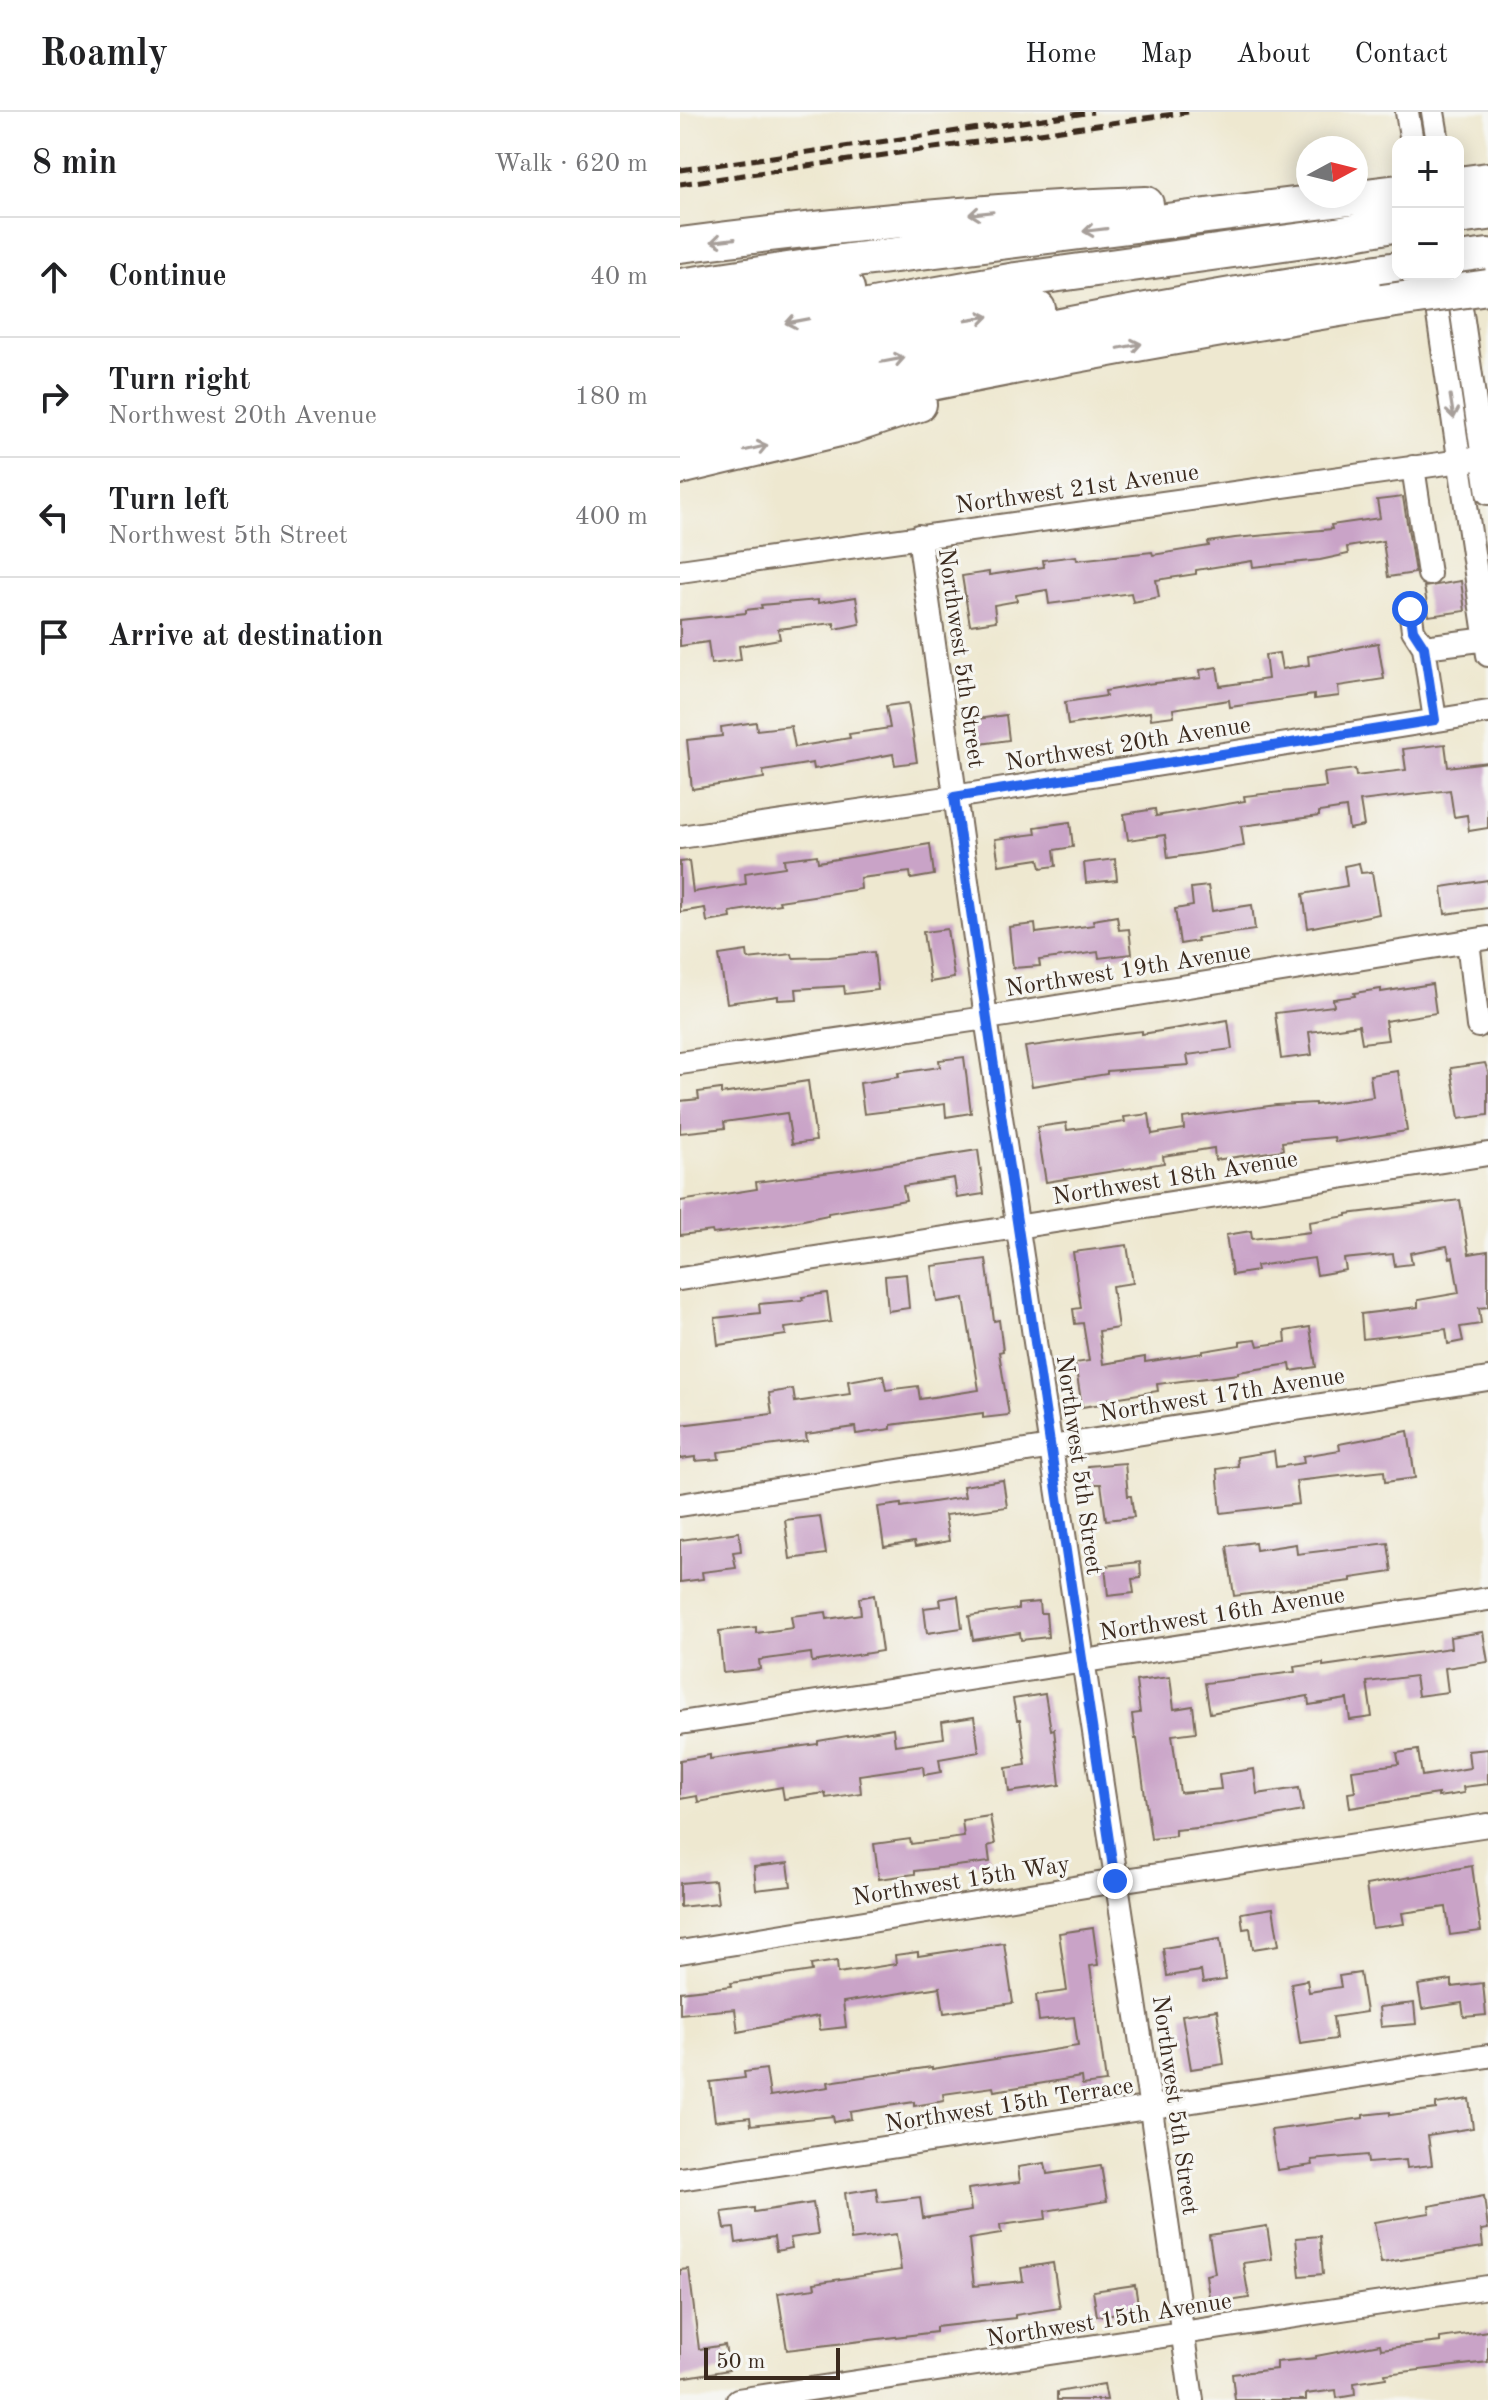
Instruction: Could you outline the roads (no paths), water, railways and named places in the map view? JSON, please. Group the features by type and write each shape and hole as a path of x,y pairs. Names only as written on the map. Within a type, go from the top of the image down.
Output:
{"highway":[{"path":"1464,183 1488,180"},
{"path":"680,245 1039,207 1384,210"},
{"path":"680,286 874,257 1384,210"},
{"path":"680,314 844,289 1325,228 1384,210"},
{"path":"680,345 984,285 1326,237 1384,210"},
{"path":"1464,216 1488,213"},
{"path":"1464,259 1488,256"},
{"path":"680,405 986,341 1315,281"},
{"path":"680,436 859,397 1197,333 1386,281"},
{"path":"680,371 834,342 1203,286 1386,281 1488,287"},
{"path":"680,467 852,426 1054,361"}],"street":[{"path":"1407,112 1411,136"},
{"path":"1433,112 1437,136"},
{"path":"1433,280 1446,369 1471,459 1488,493"},
{"path":"1424,647 1487,645 1471,459 1479,365 1458,280"},
{"path":"1446,369 1479,365"},
{"name":"Northwest 21st Avenue","path":"680,571 1471,459"},
{"path":"1413,467 1429,574"},
{"name":"Northwest 5th Street","path":"919,536 986,1018 1192,2400"},
{"path":"1410,609 1413,630 1424,647 1435,720"},
{"name":"Northwest 20th Avenue","path":"680,837 1488,712"},
{"path":"1478,939 1478,1026"},
{"name":"Northwest 19th Avenue","path":"680,1063 986,1018 1478,939"},
{"name":"Northwest 18th Avenue","path":"680,1279 1488,1154"},
{"name":"Northwest 17th Avenue","path":"680,1505 1488,1379"},
{"name":"Northwest 16th Avenue","path":"680,1723 1488,1599"},
{"name":"Northwest 15th Way","path":"680,1952 1115,1881 1488,1825"},
{"name":"Northwest 15th Terrace","path":"680,2179 1488,2056"},
{"name":"Northwest 15th Avenue","path":"738,2400 1488,2287"}],"railway":[{"path":"680,170 1093,112"},
{"path":"680,184 1188,112"}]}
